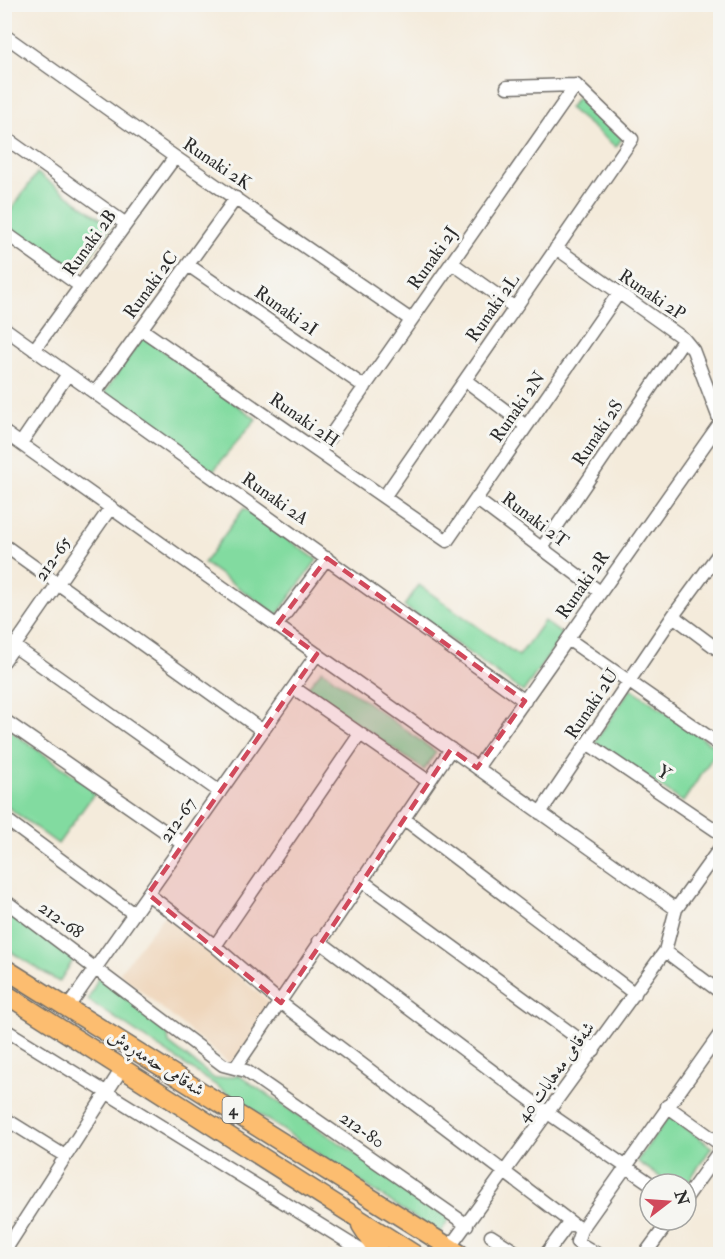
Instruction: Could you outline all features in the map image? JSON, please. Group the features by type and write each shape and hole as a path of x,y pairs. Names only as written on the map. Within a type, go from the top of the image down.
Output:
{"highway":[{"name":"شەقامی حەمەڕەش","path":"4,968 454,1251"},
{"name":"شەقامی حەمەڕەش","path":"4,993 414,1254"},
{"path":"226,1133 239,1114"},
{"path":"254,1151 266,1132"},
{"path":"356,1218 380,1254"}],"street":[{"name":"Runaki 2K","path":"4,35 174,157 411,320"},
{"path":"507,87 576,86"},
{"name":"Runaki 2L","path":"384,497 632,139 576,86"},
{"name":"Runaki 2J","path":"319,452 576,86"},
{"path":"4,137 126,224"},
{"name":"Runaki 2B","path":"34,350 174,157"},
{"name":"Runaki 2C","path":"95,393 236,198"},
{"path":"4,232 80,286"},
{"name":"Runaki 2P","path":"556,248 684,339 693,350 720,422"},
{"path":"452,263 515,308"},
{"name":"Runaki 2I","path":"188,265 364,387"},
{"name":"Runaki 2N","path":"447,541 618,294"},
{"name":"Runaki 2A","path":"4,328 525,701"},
{"name":"Runaki 2H","path":"141,329 447,541"},
{"name":"Runaki 2S","path":"542,548 684,339"},
{"path":"21,443 68,374"},
{"path":"465,380 526,426"},
{"name":"Runaki 2R","path":"477,768 720,422"},
{"path":"4,432 676,909 720,848"},
{"name":"Runaki 2T","path":"476,499 600,592"},
{"name":"212-65","path":"4,661 9,643 58,584 111,507"},
{"path":"4,544 263,731"},
{"path":"720,552 673,616 720,651"},
{"path":"277,625 327,558"},
{"name":"Runaki 2U","path":"540,813 673,616"},
{"path":"568,639 720,745"},
{"path":"9,643 220,792"},
{"name":"212-67","path":"69,1007 317,654"},
{"path":"294,688 428,781"},
{"path":"4,720 183,844"},
{"path":"215,946 360,734"},
{"name":"Y","path":"588,743 720,833"},
{"path":"235,1068 281,1003 318,941 451,749"},
{"path":"4,818 134,914"},
{"path":"403,818 635,994"},
{"path":"361,880 594,1050"},
{"path":"148,894 215,946 281,1003 581,1230"},
{"name":"212-68","path":"4,900 223,1065 235,1068"},
{"name":"شەقامی مەهابات 40","path":"454,1251 466,1225 665,951 676,909"},
{"path":"318,941 548,1113 638,1175"},
{"path":"665,951 720,992"},
{"path":"4,1029 367,1254"},
{"path":"597,1254 577,1242 581,1230 720,1034"},
{"path":"4,1252 123,1067"},
{"name":"212-80","path":"235,1068 246,1071 466,1225"},
{"path":"667,1106 720,1144"},
{"path":"4,1118 65,1156"},
{"path":"698,1181 720,1150"},
{"path":"548,1254 569,1223"},
{"path":"645,1254 661,1232"},
{"path":"491,1236 519,1254"}],"highlighted area":[{"path":"327,558 525,701 477,768 451,749 281,1003 148,894 317,654 277,625"}],"shaded area":[{"path":"165,914 275,1007 231,1065 119,973"}],"green space":[{"path":"578,97 623,137 616,147 569,108"},
{"path":"37,173 111,226 76,277 5,226 5,219"},
{"path":"143,336 256,419 213,471 104,393"},
{"path":"244,508 317,560 277,615 204,563"},
{"path":"419,585 519,656 544,621 563,635 523,692 404,606"},
{"path":"322,670 436,752 424,770 307,688"},
{"path":"631,688 718,749 683,802 595,742"},
{"path":"5,727 96,791 58,844 5,805"},
{"path":"4,910 74,959 59,982 5,948"},
{"path":"99,976 167,1029 169,1043 215,1079 238,1075 450,1217 441,1232 436,1232 88,1000"},
{"path":"669,1116 712,1147 695,1172 653,1172 637,1161"}]}
